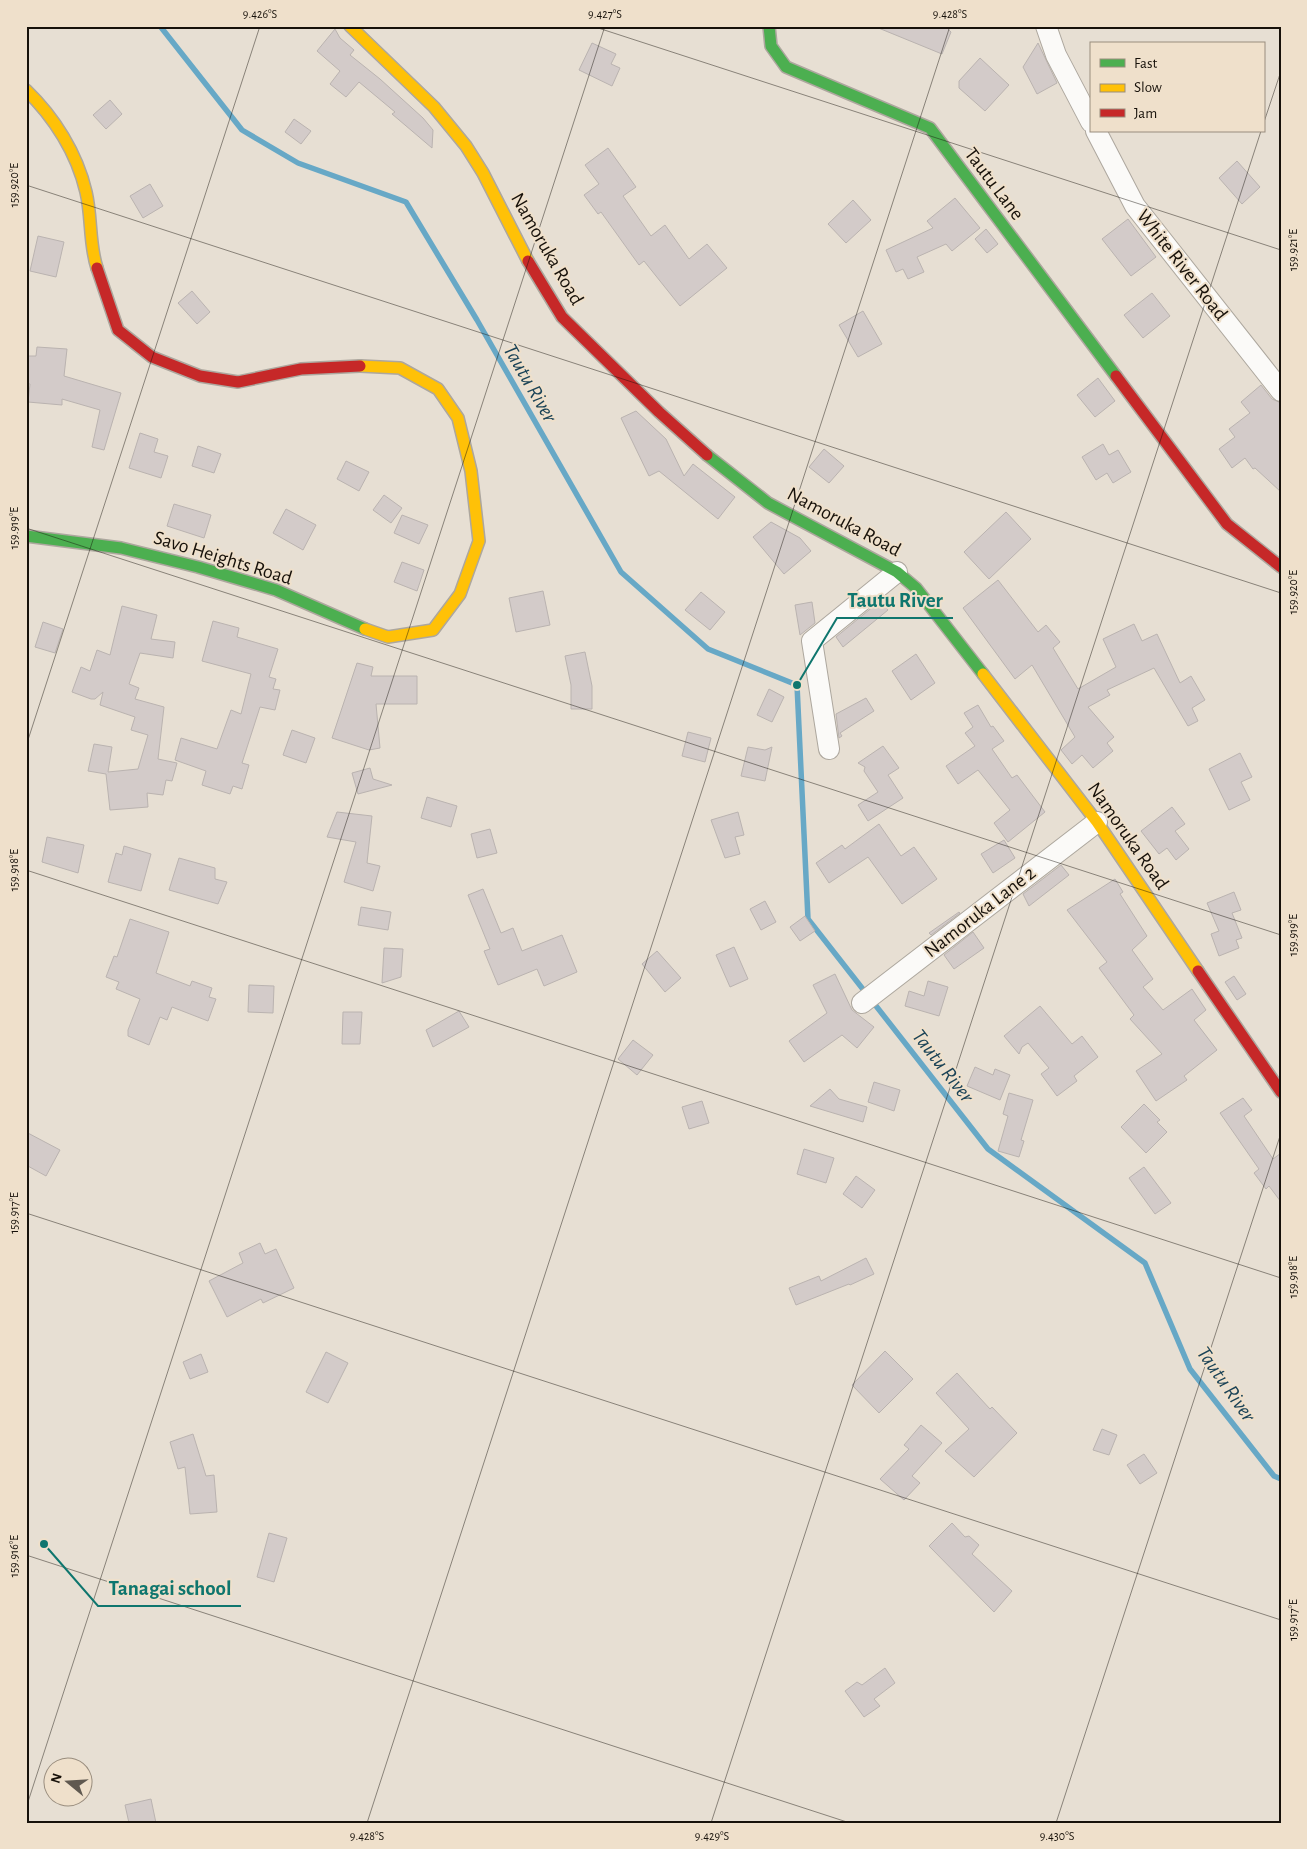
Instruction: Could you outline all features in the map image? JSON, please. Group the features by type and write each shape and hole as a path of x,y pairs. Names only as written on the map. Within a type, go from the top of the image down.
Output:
{"street":[{"name":"Namoruka Road","path":"350,26 360,34 388,65 434,107 466,146 483,173 519,246 562,316 659,412 717,464 768,503 897,572 923,597 1098,822 1281,1092"},
{"name":"Tautu Lane","path":"770,26 771,46 786,67 930,128 1150,424 1227,524 1281,567"},
{"path":"1046,26 1056,55 1090,120"},
{"name":"Savo Heights Road","path":"26,90 45,108 67,142 86,191 95,262 118,330 152,357 200,376 238,382 301,369 368,366 400,368 438,389 458,418 471,470 479,541 460,594 433,630 388,637 341,620 276,590 198,567 121,548 26,536"},
{"name":"White River Road","path":"1097,132 1135,206 1281,391"},
{"path":"829,749 812,641 897,572"},
{"name":"Namoruka Lane 2","path":"862,1003 1098,822"}],"building":[{"path":"945,26 951,32 942,54 876,27"},
{"path":"335,29 340,38 354,50 350,55 380,79 423,118 433,130 432,148 392,114 395,112 359,82 346,97 330,84 340,71 317,51"},
{"path":"592,43 616,54 611,64 620,68 612,86 579,70"},
{"path":"1038,43 1057,83 1037,94 1023,67"},
{"path":"980,58 1009,85 985,111 959,88 959,81"},
{"path":"110,100 122,114 106,129 93,115"},
{"path":"294,119 311,131 301,144 285,132"},
{"path":"608,148 636,187 623,196 651,236 665,225 689,259 707,244 727,268 680,306 644,261 639,265 601,212 598,214 584,195 599,184 585,165"},
{"path":"1237,161 1260,187 1242,204 1219,178"},
{"path":"150,184 163,206 143,218 130,196"},
{"path":"955,198 980,228 952,251 946,244 917,257 924,272 908,279 903,269 896,272 886,250 933,228 927,221"},
{"path":"853,200 871,220 846,243 828,224"},
{"path":"1128,219 1156,257 1131,276 1102,239"},
{"path":"986,229 998,244 987,253 975,239"},
{"path":"38,236 64,242 56,277 30,271"},
{"path":"192,291 210,312 197,324 178,303"},
{"path":"1152,293 1170,316 1143,338 1124,315"},
{"path":"863,311 882,344 858,357 839,325"},
{"path":"37,347 67,349 64,376 121,393 104,450 92,447 100,410 62,399 62,405 28,402 30,384 26,383 26,356 36,356"},
{"path":"1098,378 1115,401 1095,417 1077,395"},
{"path":"1261,385 1272,399 1281,403 1281,492 1255,468 1253,469 1245,458 1232,468 1219,449 1235,437 1229,429 1250,413 1241,402"},
{"path":"636,411 666,439 684,476 693,464 735,497 718,519 659,471 649,476 621,418"},
{"path":"140,433 158,439 154,452 168,456 161,478 129,468"},
{"path":"1103,444 1109,455 1118,450 1131,472 1113,483 1107,473 1096,480 1082,457"},
{"path":"198,446 221,454 214,473 192,466"},
{"path":"824,449 844,466 829,483 809,467"},
{"path":"346,461 369,472 359,491 337,479"},
{"path":"384,495 402,508 391,523 373,510"},
{"path":"174,504 211,515 204,538 167,526"},
{"path":"286,509 316,525 303,550 273,533"},
{"path":"1006,512 1031,539 989,579 964,552"},
{"path":"402,515 428,525 419,544 394,533"},
{"path":"771,522 800,538 811,551 784,574 753,537"},
{"path":"402,562 424,570 417,591 394,582"},
{"path":"998,580 1038,632 1046,625 1060,642 1053,648 1078,689 1116,667 1103,639 1134,624 1142,641 1157,634 1180,683 1191,676 1205,700 1192,708 1198,721 1188,726 1154,668 1107,690 1110,695 1088,707 1114,737 1107,743 1113,751 1093,768 1082,755 1072,764 1061,750 1075,737 1032,665 1015,679 963,608"},
{"path":"543,591 550,625 516,632 509,598"},
{"path":"701,592 725,612 710,630 685,610"},
{"path":"880,601 888,610 843,647 836,637"},
{"path":"812,602 815,623 800,635 795,605"},
{"path":"122,606 157,615 151,639 175,642 173,658 140,653 129,684 139,688 135,699 164,707 158,759 177,763 172,781 166,780 163,795 147,793 148,807 110,810 106,774 88,771 94,744 112,747 108,772 138,769 148,735 131,730 135,717 100,705 103,692 95,699 91,699 72,692 81,667 90,671 97,650 110,655"},
{"path":"213,621 239,628 237,637 278,649 269,677 276,679 273,689 280,690 275,710 260,707 242,763 249,765 242,789 233,786 230,794 202,785 206,771 175,760 181,738 217,749 231,710 241,714 251,674 202,661"},
{"path":"43,622 63,629 55,653 35,647"},
{"path":"585,652 592,686 592,709 571,709 571,685 565,656"},
{"path":"916,654 935,683 911,700 892,671"},
{"path":"357,663 373,667 371,676 417,676 417,704 376,704 380,748 369,750 332,738"},
{"path":"769,689 784,697 772,722 757,715"},
{"path":"866,698 874,711 840,733 842,736 839,738 836,714"},
{"path":"978,705 991,727 993,726 1004,741 992,749 1012,778 1017,775 1045,812 1008,842 994,823 1010,810 978,770 958,784 946,766 975,746 965,733 973,727 964,713"},
{"path":"292,730 315,738 306,763 283,755"},
{"path":"688,732 711,738 705,762 682,756"},
{"path":"883,746 899,768 888,775 903,798 868,821 858,805 878,792 864,771 865,767 858,763"},
{"path":"748,747 765,750 772,747 765,781 741,776"},
{"path":"1240,753 1252,777 1241,782 1250,800 1229,810 1209,769"},
{"path":"370,768 373,779 392,785 358,794 352,773"},
{"path":"427,797 457,806 451,827 421,818"},
{"path":"1172,807 1185,824 1175,831 1189,849 1176,860 1167,848 1159,854 1141,831"},
{"path":"337,812 372,816 367,863 380,866 373,891 344,882 356,842 327,837"},
{"path":"738,812 744,835 735,837 740,854 725,858 711,820"},
{"path":"879,824 901,856 914,847 937,879 902,904 868,857 829,883 816,863 842,845 845,849"},
{"path":"490,829 497,853 477,858 471,834"},
{"path":"47,837 84,845 78,873 42,862"},
{"path":"1004,840 1015,858 993,873 981,854"},
{"path":"124,846 151,854 141,891 108,882 116,853 122,855"},
{"path":"179,858 215,868 215,879 227,882 218,904 169,890"},
{"path":"1061,865 1069,875 1029,906 1023,894"},
{"path":"1115,879 1123,892 1120,894 1147,936 1132,950 1153,979 1143,987 1163,1010 1192,989 1206,1010 1194,1020 1217,1050 1184,1076 1187,1080 1156,1101 1136,1071 1162,1054 1130,1019 1134,1015 1099,968 1107,962 1067,910"},
{"path":"483,889 501,933 513,928 522,951 562,935 577,972 544,986 537,969 498,985 484,951 490,949 468,895"},
{"path":"1234,892 1241,910 1232,913 1242,938 1236,940 1239,948 1219,956 1211,934 1219,931 1207,903"},
{"path":"765,901 776,922 761,930 750,909"},
{"path":"361,907 391,912 388,930 358,925"},
{"path":"959,912 931,935 929,933"},
{"path":"805,916 815,931 800,941 790,927"},
{"path":"130,919 169,932 156,973 190,986 192,981 212,988 209,997 216,999 208,1021 172,1007 167,1020 160,1017 149,1045 128,1036 128,1030 140,999 116,989 119,982 106,977 114,956 117,957"},
{"path":"973,932 984,948 954,969 944,955"},
{"path":"734,947 748,979 730,987 716,955"},
{"path":"384,948 403,949 401,977 382,983"},
{"path":"657,951 681,978 665,992 642,964"},
{"path":"835,974 852,1010 874,1027 857,1048 842,1035 804,1062 789,1041 827,1013 813,985"},
{"path":"1234,976 1246,994 1237,1000 1225,982"},
{"path":"928,981 948,987 939,1016 905,1006 909,991 924,996"},
{"path":"249,985 274,986 273,1013 248,1012"},
{"path":"1040,1006 1072,1044 1082,1036 1098,1057 1074,1076 1077,1081 1057,1096 1041,1074 1049,1068 1028,1043 1022,1047 1019,1054 1004,1036"},
{"path":"459,1011 469,1027 433,1047 426,1030"},
{"path":"343,1012 362,1012 360,1044 342,1044"},
{"path":"633,1040 653,1055 637,1075 618,1059"},
{"path":"975,1067 993,1075 995,1069 1010,1075 1000,1100 967,1086"},
{"path":"874,1082 900,1090 894,1111 868,1102"},
{"path":"830,1089 839,1099 867,1107 863,1122 810,1106"},
{"path":"1009,1093 1033,1100 1021,1140 1024,1141 1019,1157 998,1151 1008,1116 1003,1114"},
{"path":"1243,1098 1252,1110 1244,1116 1273,1159 1281,1153 1281,1202 1269,1186 1266,1189 1254,1173 1259,1169 1220,1113"},
{"path":"702,1101 709,1123 689,1129 682,1107"},
{"path":"1144,1104 1160,1120 1157,1122 1167,1132 1146,1153 1121,1127"},
{"path":"26,1132 60,1150 46,1176 26,1165"},
{"path":"804,1149 834,1158 826,1183 797,1174"},
{"path":"1144,1167 1171,1203 1155,1214 1129,1178"},
{"path":"856,1176 875,1190 862,1208 843,1194"},
{"path":"260,1243 265,1254 276,1249 294,1288 263,1303 261,1299 227,1317 209,1281 243,1263 239,1253"},
{"path":"866,1258 874,1274 796,1305 789,1288 819,1276 821,1281"},
{"path":"885,1351 913,1379 879,1413 852,1385"},
{"path":"326,1352 348,1363 328,1403 306,1392"},
{"path":"201,1354 208,1372 190,1379 183,1362"},
{"path":"957,1373 990,1409 992,1407 1017,1433 974,1477 945,1451 969,1429 936,1393"},
{"path":"921,1425 942,1443 912,1476 920,1483 904,1500 880,1479 909,1449 904,1445"},
{"path":"1102,1429 1117,1435 1109,1455 1093,1450"},
{"path":"193,1434 206,1476 214,1475 217,1512 190,1514 185,1467 178,1469 170,1442"},
{"path":"1144,1454 1157,1473 1140,1484 1127,1465"},
{"path":"952,1523 965,1537 969,1536 979,1545 972,1554 1012,1591 994,1612 929,1546"},
{"path":"269,1533 287,1538 274,1582 257,1577"},
{"path":"885,1668 895,1683 874,1699 880,1706 864,1717 845,1691 857,1682 862,1685"},
{"path":"151,1799 156,1823 129,1823 125,1805"}],"waterway":[{"name":"Tautu River","path":"160,26 242,130 298,163 406,202 477,320 621,572 708,649 797,685 808,919 988,1149 1145,1263 1190,1369 1274,1476 1281,1479"}],"traffic: fast":[{"path":"769,26 771,46 786,67 930,128 1116,376"},
{"path":"707,455 768,503 897,572 916,588 983,674"},
{"path":"26,536 121,548 198,567 276,590 365,629"}],"traffic: slow":[{"path":"350,26 434,107 466,146 483,173 528,261"},
{"path":"26,90 55,124 77,163 88,201 94,259 97,268"},
{"path":"360,366 400,368 438,389 458,418 471,471 479,541 460,594 433,630 388,637 365,629"},
{"path":"983,674 1097,822 1198,971"}],"traffic: jam":[{"path":"528,261 562,317 659,412 707,455"},
{"path":"97,268 118,330 152,357 200,376 238,382 301,369 360,366"},
{"path":"1116,376 1227,524 1281,567"},
{"path":"1198,971 1281,1092"}],"place":[{"name":"Tautu River","path":"797,685"},
{"name":"Tanagai school","path":"44,1544"}]}
